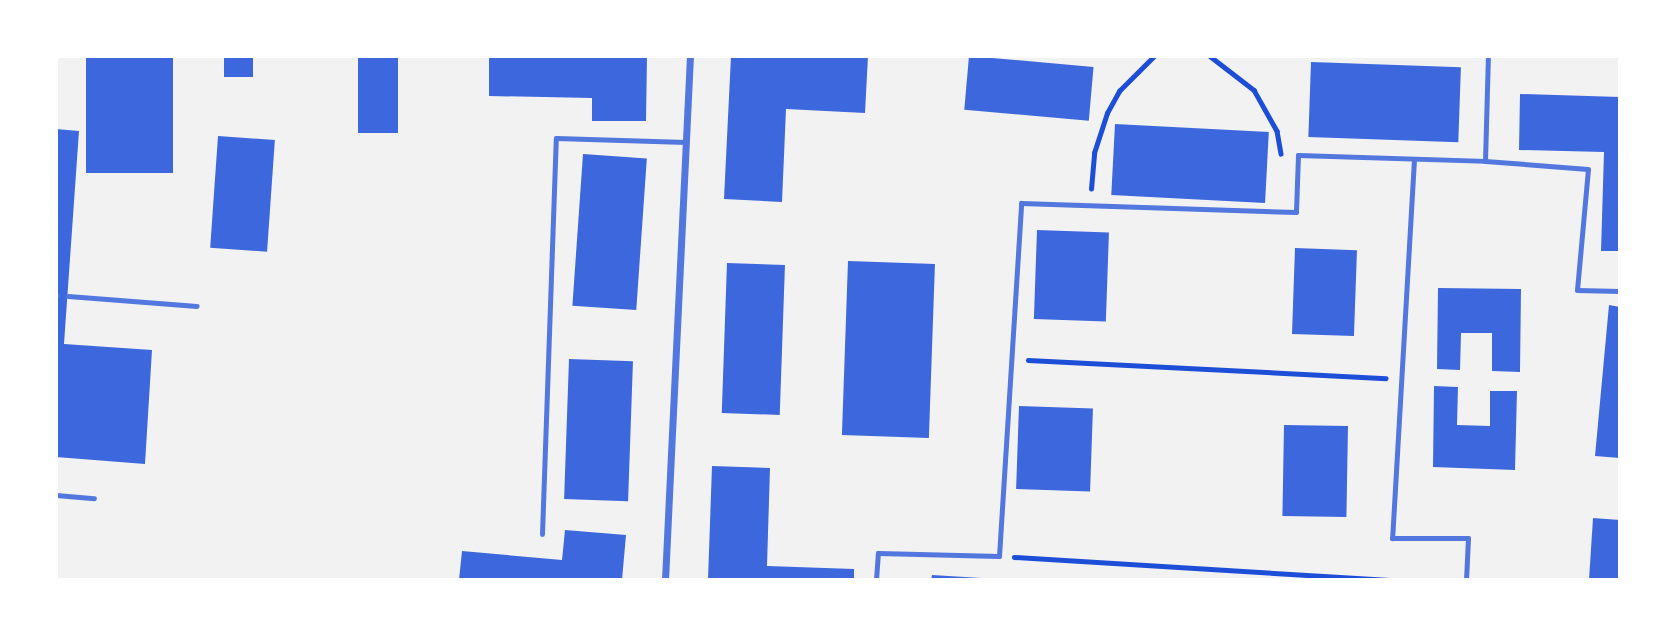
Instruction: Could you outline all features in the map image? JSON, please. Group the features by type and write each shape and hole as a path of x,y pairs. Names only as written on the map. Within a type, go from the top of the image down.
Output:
{"street":[{"path":"666,580 690,56"}],"lane":[{"path":"1485,162 1488,56"},
{"path":"542,534 556,138 686,142"},
{"path":"876,580 878,553 999,556 1021,203 1296,212 1298,155 1588,169 1577,290 1620,291"},
{"path":"1414,159 1392,538 1468,538 1466,580"},
{"path":"68,296 197,306"},
{"path":"56,495 94,498"}],"path":[{"path":"1091,205 1094,153 1107,113 1119,91 1154,56"},
{"path":"1210,56 1254,90 1277,131 1280,155 1298,155"},
{"path":"1011,359 1401,379"},
{"path":"999,556 1390,580"}],"building":[{"path":"86,56 173,56 173,173 86,173"},
{"path":"224,56 253,56 253,77 224,77"},
{"path":"358,56 398,56 398,133 358,133"},
{"path":"489,56 647,56 646,121 592,121 592,98 489,96"},
{"path":"731,56 868,56 865,113 786,109 782,202 724,199"},
{"path":"969,56 1094,67 1089,121 964,110"},
{"path":"1311,62 1461,67 1458,142 1308,137"},
{"path":"1520,94 1620,97 1620,251 1601,251 1604,152 1519,150"},
{"path":"1115,124 1269,132 1265,203 1111,195"},
{"path":"56,129 79,131 64,344 152,350 145,464 56,457"},
{"path":"218,136 275,140 267,252 210,248"},
{"path":"583,154 647,158 636,310 572,306"},
{"path":"1037,230 1109,233 1106,321 1034,319"},
{"path":"1295,248 1357,250 1354,336 1292,334"},
{"path":"848,261 935,264 929,438 842,435"},
{"path":"727,263 785,265 780,415 722,413"},
{"path":"1438,288 1521,289 1520,372 1492,371 1492,333 1461,333 1460,370 1437,369"},
{"path":"1609,305 1620,307 1620,458 1595,456"},
{"path":"569,359 633,361 628,501 564,499"},
{"path":"1434,386 1458,387 1457,425 1490,426 1490,391 1517,391 1515,470 1433,467"},
{"path":"1019,406 1093,409 1090,492 1016,489"},
{"path":"1284,425 1348,426 1346,517 1282,516"},
{"path":"712,466 770,468 767,566 854,569 854,580 708,580"},
{"path":"1593,518 1620,520 1620,580 1589,580"},
{"path":"565,530 626,535 622,580 459,580 462,551 562,560"},
{"path":"932,575 981,578 981,580 931,580"}]}
